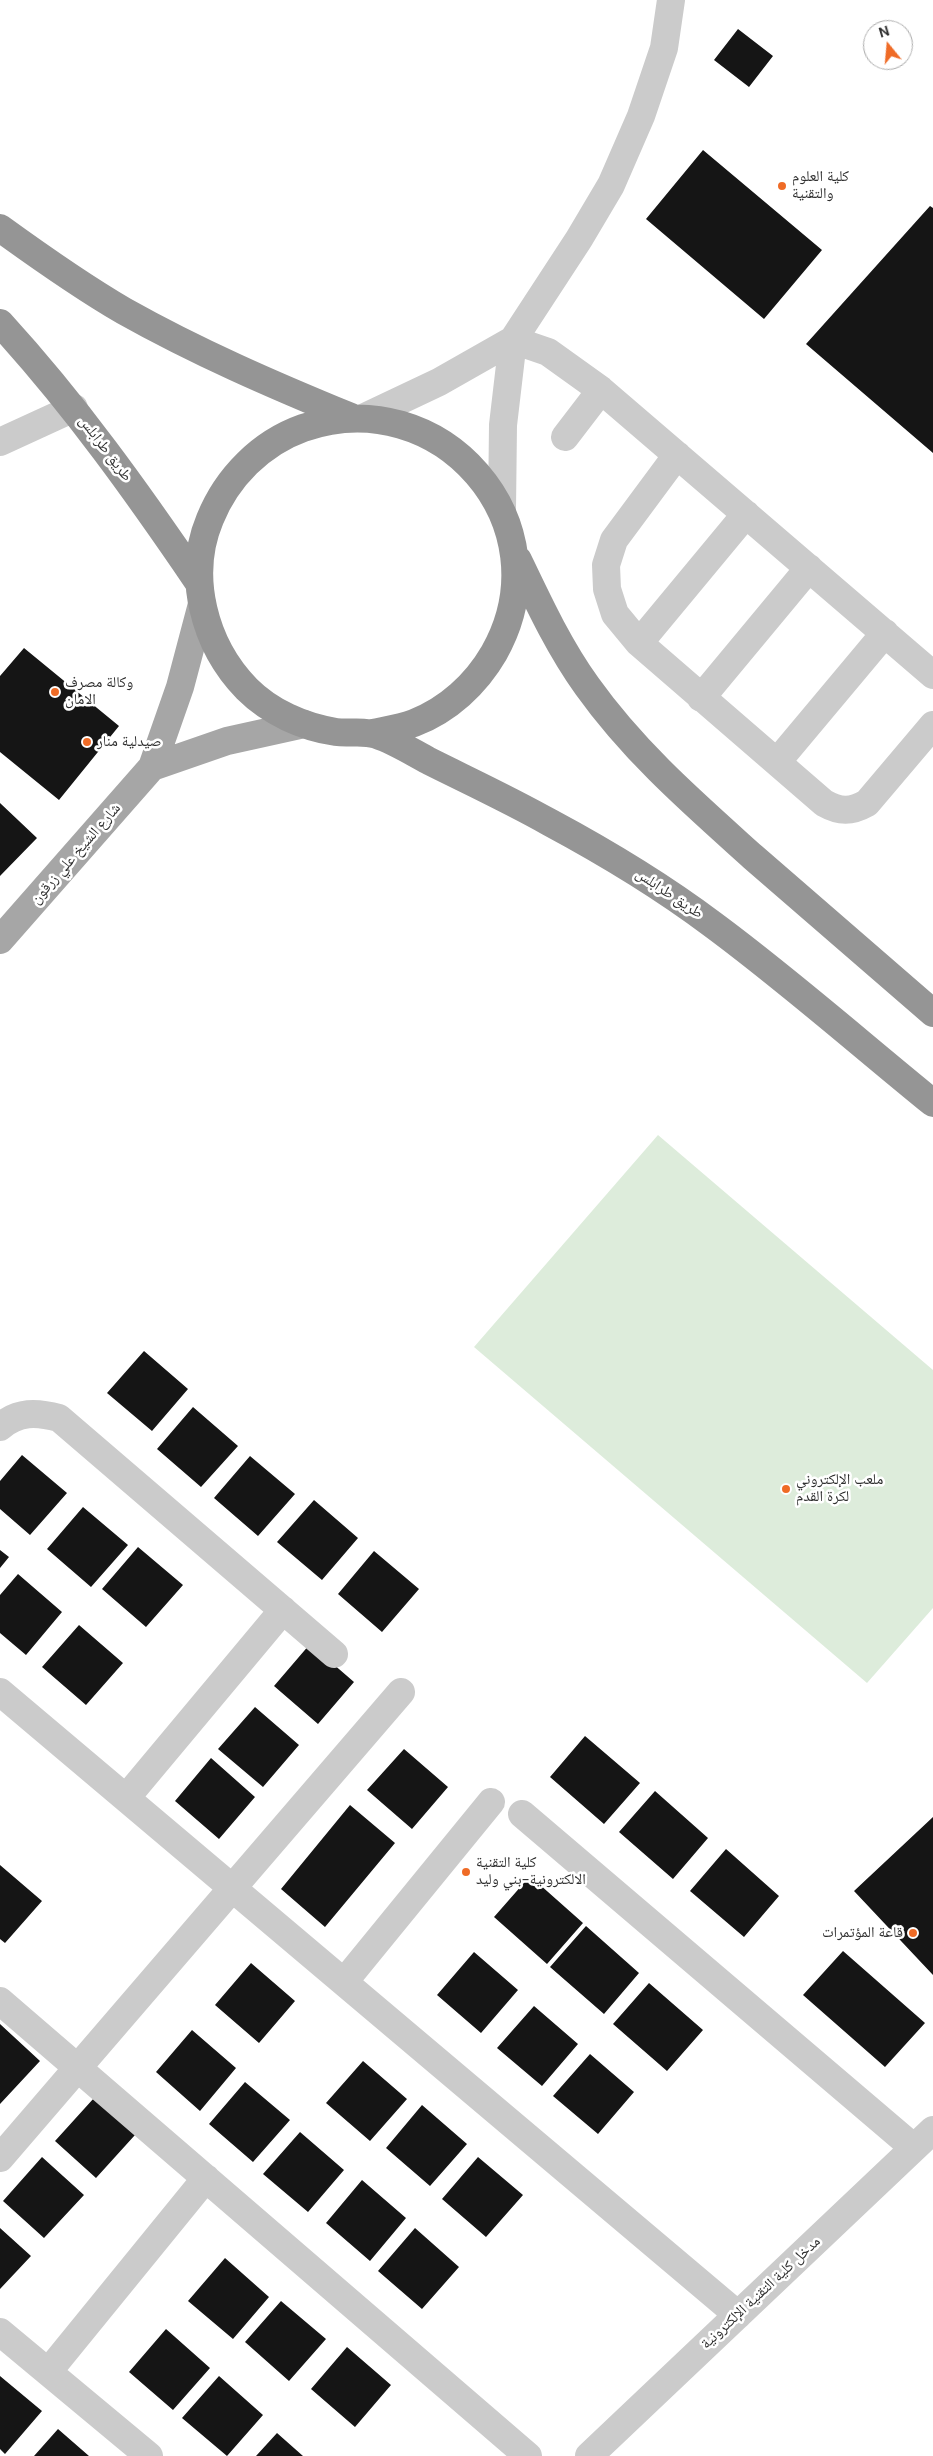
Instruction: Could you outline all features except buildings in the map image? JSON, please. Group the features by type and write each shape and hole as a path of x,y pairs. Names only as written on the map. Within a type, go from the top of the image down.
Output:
{"highway":[{"path":"0,228 59,270 122,310 189,346 257,378 357,418 406,425 445,444 478,473 502,509 514,551 546,620 587,686 634,745 676,788 933,1013"},
{"name":"طريق طرابلس","path":"0,323 74,408 117,463 201,593"},
{"path":"357,418 321,422 292,432 265,448 242,468 223,494 209,521 201,552 201,593 211,636 232,671 248,690 274,710 304,724 338,732 373,733 415,723 452,702 483,672 504,635 515,594 514,551"},
{"name":"طريق طرابلس","path":"373,733 549,822 630,868 712,924 933,1103"}],"main road":[{"name":"شارع الشيخ علي زرقون","path":"0,940 152,767 180,687 201,593"},
{"name":"شارع الشيخ علي زرقون","path":"152,767 227,741 304,724"}],"street":[{"path":"502,509 503,425 513,340 579,239 611,185 640,116 664,48 671,0"},
{"path":"357,418 432,386 513,340 548,352 601,390 933,674"},
{"path":"566,437 601,390"},
{"path":"0,442 74,408"},
{"path":"677,455 614,540 606,565 607,589 615,614 639,643 824,803 834,809 846,811 857,809 867,803 933,725"},
{"path":"639,643 746,514"},
{"path":"701,698 809,568"},
{"path":"777,762 884,633"},
{"path":"0,1426 7,1420 24,1413 42,1413 59,1418 334,1654"},
{"path":"126,1798 283,1610"},
{"path":"0,1692 738,2315"},
{"path":"0,2158 401,1692"},
{"path":"344,1982 490,1802"},
{"path":"522,1814 923,2139"},
{"path":"0,2001 528,2456"},
{"name":"مدخل كلية التقنية الإلكترونية","path":"589,2456 923,2139"},
{"path":"48,2372 206,2178"},
{"path":"0,2332 149,2456"}],"green space":[{"name":"ملعب الإلكتروني لكرة القدم","path":"658,1135 933,1370 933,1608 867,1683 474,1347"}],"place":[{"name":"كلية العلوم والتقنية","path":"782,186"},
{"name":"وكالة مصرف الامان","path":"55,692"},
{"name":"صيدلية منار","path":"87,742"},
{"name":"ملعب الإلكتروني لكرة القدم","path":"786,1489"},
{"name":"كلية التقنية الالكترونية-بني وليد","path":"466,1872"},
{"name":"قاعة المؤتمرات","path":"913,1933"}]}
